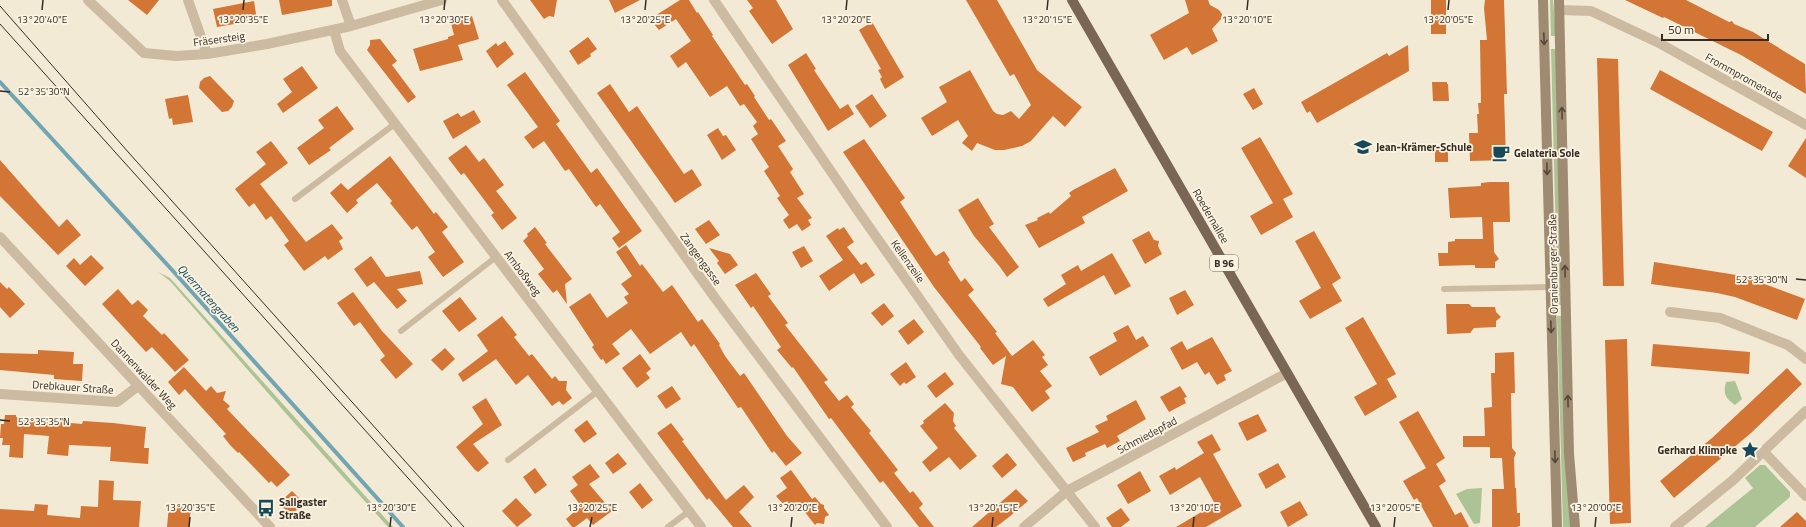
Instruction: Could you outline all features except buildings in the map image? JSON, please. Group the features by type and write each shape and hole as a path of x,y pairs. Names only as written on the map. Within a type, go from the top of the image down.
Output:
{"main road":[{"name":"Roedernallee","path":"1072,0 1376,527"},
{"name":"Oranienburger Straße","path":"1543,0 1557,527"},
{"name":"Oranienburger Straße","path":"1559,5 1569,454 1575,527"}],"street":[{"name":"Fräsersteig","path":"88,0 144,54 176,56 207,54 334,30 442,0"},
{"path":"188,0 207,54"},
{"path":"342,0 351,26"},
{"name":"Zangengasse","path":"502,0 715,298 887,527"},
{"name":"Kellenzeile","path":"714,0 858,211 959,355 1095,527"},
{"name":"Frommpromenade","path":"1559,5 1579,10 1592,11 1659,43 1806,125"},
{"name":"Amboßweg","path":"334,30 340,51 396,123 688,512 701,527"},
{"name":"Dannenwalder Weg","path":"0,237 270,527"},
{"path":"1670,312 1720,318 1788,346 1806,359"},
{"name":"Schmiedepfad","path":"1024,527 1067,491 1287,373"},
{"name":"Drebkauer Straße","path":"0,394 117,402 138,386"},
{"path":"1675,527 1732,481 1806,411"},
{"path":"1764,452 1806,496"}],"lane":[{"path":"295,199 396,123"},
{"path":"401,330 496,257"},
{"path":"1444,289 1550,287"},
{"path":"508,460 598,391"},
{"path":"668,527 688,512"}],"green space":[{"path":"1550,0 1553,0 1556,36 1551,36"},
{"path":"1551,49 1556,49 1562,305 1556,305 1557,282"},
{"path":"158,272 170,278 393,527 388,527 170,281"},
{"path":"1557,316 1562,316 1571,527 1563,527"},
{"path":"1735,381 1742,399 1735,405 1727,398 1725,390 1726,382"},
{"path":"1760,465 1765,465 1790,492 1790,497 1755,527 1705,527 1753,488 1745,478"},
{"path":"1482,488 1480,523 1474,524 1456,494 1467,489"}],"waterway":[{"name":"Quermatengraben","path":"0,82 173,271 403,527"}],"tram line":[{"path":"0,6 129,153 464,527"},
{"path":"0,24 452,527"}],"place":[{"name":"Jean-Krämer-Schule","path":"1363,147"},
{"name":"Gelateria Sole","path":"1501,153"},
{"name":"Gerhard Klimpke","path":"1750,450"},
{"name":"Sallgaster Straße","path":"266,508"}]}
